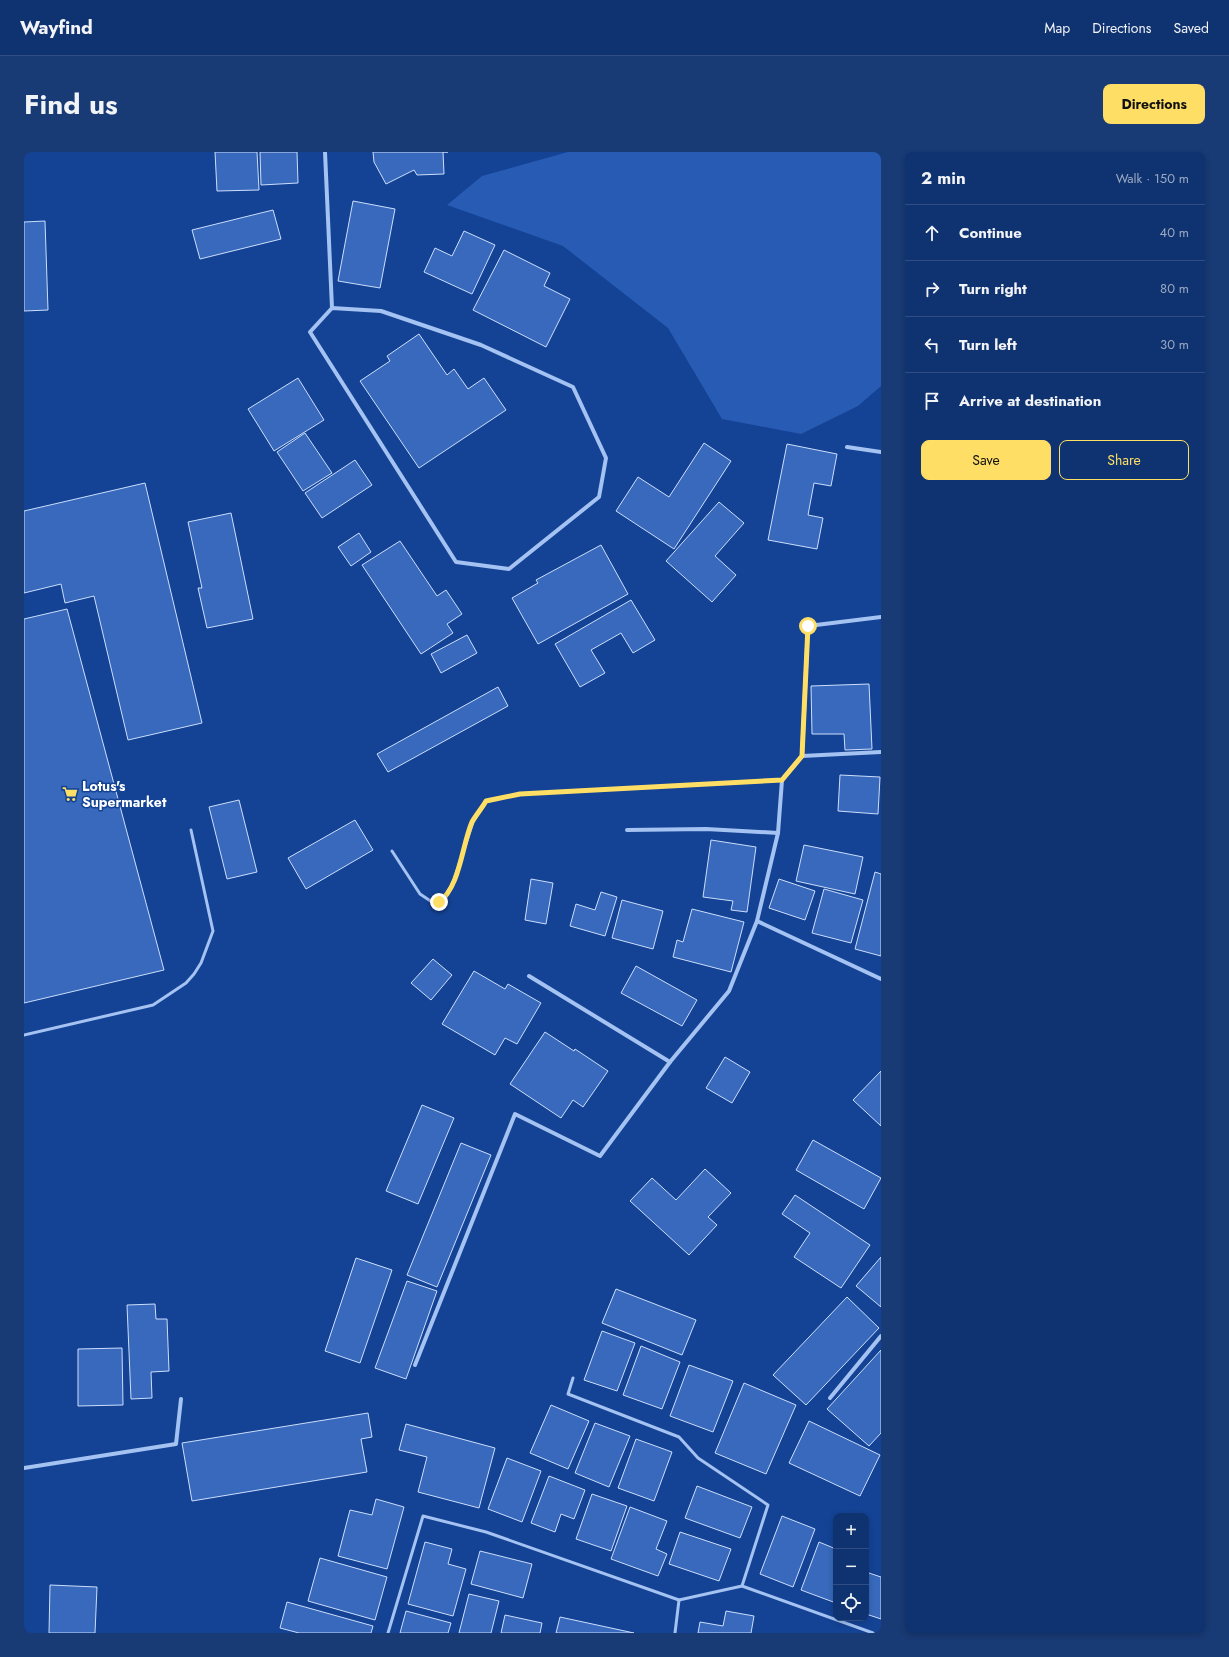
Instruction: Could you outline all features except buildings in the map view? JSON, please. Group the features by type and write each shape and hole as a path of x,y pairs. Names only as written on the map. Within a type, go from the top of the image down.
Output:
{"street":[{"path":"325,152 332,308 310,332 456,562 509,569 599,497 606,458 573,387 481,345 381,311 332,308"},
{"path":"847,447 881,452"},
{"path":"415,1365 515,1114 600,1156 670,1062 729,991 757,921 778,833 782,780 802,756 808,626 881,617"},
{"path":"802,756 881,752"},
{"path":"627,830 706,829 778,833"},
{"path":"757,921 881,978"},
{"path":"529,976 670,1062"},
{"path":"830,1398 881,1336"},
{"path":"24,1468 176,1444 180,1399"}],"lane":[{"path":"392,851 420,894 432,902 439,902 446,897 453,883 473,822 486,801 520,794 782,780"},
{"path":"24,1035 154,1004 186,983 194,974 204,958 213,931 191,830"},
{"path":"573,1378 568,1394 679,1437 698,1458 768,1505 742,1586"},
{"path":"388,1633 423,1516 486,1532 680,1600 742,1586 873,1633"},
{"path":"675,1633 680,1600"}],"shaded area":[{"path":"568,152 881,152 881,386 858,406 801,434 722,419 668,328 563,246 447,205 482,176"}],"place":[{"name":"Lotus's Supermarket","path":"70,794"}],"route":[{"path":"439,902 446,897 453,883 473,822 486,801 520,794 782,780 802,756 808,626"}]}
